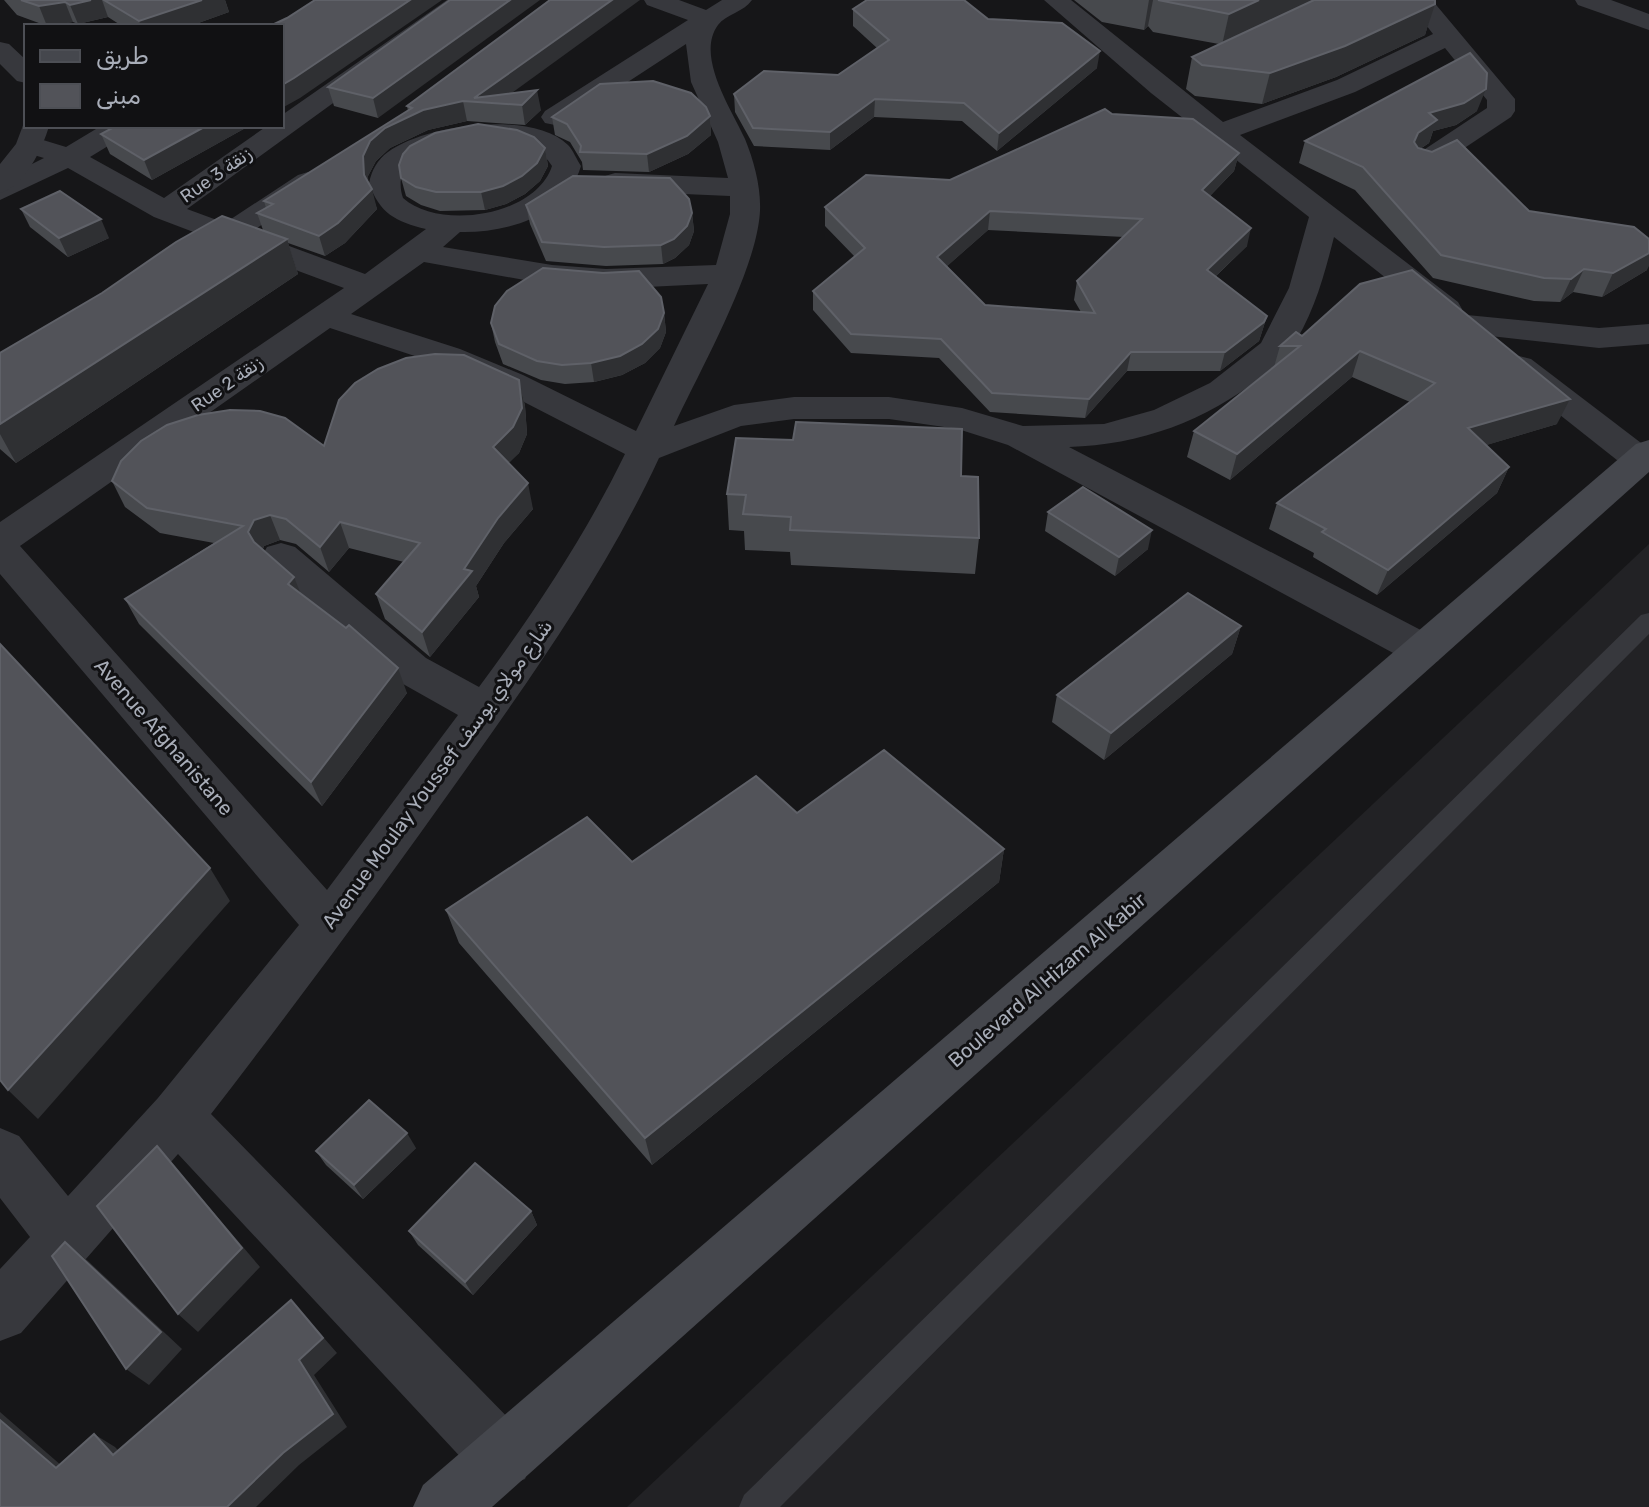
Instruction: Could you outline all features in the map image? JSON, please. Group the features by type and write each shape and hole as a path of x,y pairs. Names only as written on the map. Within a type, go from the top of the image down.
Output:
{"main road":[{"name":"Boulevard Al Hizam Al Kabir","path":"445,1507 1645,456"}],"street":[{"name":"Rue 3 زنقة","path":"284,127 463,0"},
{"path":"656,0 708,19"},
{"path":"533,137 551,119 740,0"},
{"path":"1056,0 1219,133 1467,325 1645,456"},
{"path":"1419,0 1501,99 1501,111 1423,163"},
{"path":"1587,0 1649,22"},
{"name":"Avenue Moulay Youssef شارع مولاي يوسف","path":"0,1312 177,1116 328,925 531,647 622,498 729,274 745,214 745,188 732,142 704,82 699,60 699,39 708,19"},
{"path":"1219,133 1346,86 1449,36"},
{"path":"0,50 24,73"},
{"path":"1161,87 1189,74"},
{"path":"0,191 69,157 118,128"},
{"name":"Rue 3 زنقة","path":"165,211 282,128"},
{"path":"481,131 533,137 551,146 563,157 567,169 564,183 552,197 521,214 480,224 451,224 416,217 392,204 384,191 384,179 391,165 391,150 481,131"},
{"path":"0,184 33,136 165,211 229,232 368,286"},
{"path":"165,278 328,168"},
{"path":"564,183 585,181 745,188"},
{"path":"1021,437 1104,435 1167,418 1222,391 1275,348 1305,288 1325,215"},
{"name":"Rue 2 زنقة","path":"0,541 418,252 451,224"},
{"path":"418,252 552,275 606,279 729,274"},
{"path":"325,316 448,356 511,382 646,450 734,416 794,408 889,408 962,419 1021,437 1423,650"},
{"path":"1467,325 1599,338 1649,334"},
{"name":"Avenue Afghanistane","path":"0,549 328,925"},
{"path":"281,556 411,669 485,710"},
{"path":"177,1116 503,1457"},
{"path":"0,1154 67,1240"}],"lane":[{"path":"756,1507 1649,621"}],"shaded area":[{"path":"1649,544 1649,1507 627,1507"}],"building":[{"path":"21,0 91,0 70,5 65,2 39,6"},
{"path":"104,0 202,0 139,21"},
{"path":"315,0 410,0 284,84 284,24 274,24"},
{"path":"450,0 510,0 373,98 328,87"},
{"path":"550,0 612,0 474,98 537,90 522,105 463,101 423,110 385,128 370,141 363,156 364,175 372,189 338,223 319,236 257,213 273,204 264,201 412,108 407,106"},
{"path":"867,0 964,0 988,19 1062,23 1100,51 999,133 964,103 875,99 830,132 753,128 734,94 764,71 838,75 889,40 853,9"},
{"path":"1158,0 1259,0 1229,14"},
{"path":"1314,0 1435,0 1435,4 1345,46 1270,73 1202,65 1192,57"},
{"path":"1470,53 1487,73 1486,89 1464,103 1429,113 1437,120 1418,133 1414,142 1418,148 1432,152 1457,140 1529,211 1634,227 1649,239 1649,253 1613,273 1584,269 1571,279 1544,278 1441,255 1363,167 1305,141"},
{"path":"653,81 691,93 706,107 710,116 687,136 647,154 580,152 581,146 567,124 552,117 600,84"},
{"path":"1105,109 1112,114 1193,119 1239,153 1202,190 1251,228 1207,270 1267,316 1264,322 1225,352 1131,352 1089,399 992,393 941,339 851,334 813,291 865,248 825,207 866,175 950,180","holes":["990,211 1142,219 1077,281 1095,313 985,305 937,257"]},
{"path":"478,124 517,130 534,137 545,148 537,163 522,176 503,186 481,192 436,192 416,187 401,178 399,165 410,146 435,133"},
{"path":"112,128 202,128 144,160 101,134"},
{"path":"573,176 670,178 689,199 692,213 687,226 674,239 661,245 604,247 542,242 526,205"},
{"path":"60,191 101,219 59,238 21,209"},
{"path":"222,216 287,239 0,424 0,353 102,293 176,242"},
{"path":"543,268 603,273 639,271 661,297 664,313 658,329 642,344 620,356 591,363 562,365 537,361 499,344 491,323 495,306 507,291"},
{"path":"1412,270 1570,399 1468,428 1509,467 1388,570 1322,532 1326,529 1277,503 1435,383 1360,351 1237,454 1194,431 1300,346 1280,346 1296,332 1302,336 1360,284"},
{"path":"435,354 464,355 519,380 522,408 513,427 493,447 528,483 498,518 464,569 472,571 422,632 376,594 420,543 340,522 320,547 286,519 270,515 254,520 248,532 254,542 294,577 288,584 346,628 349,625 398,668 311,782 125,599 243,526 147,508 112,481 121,461 141,441 167,425 198,415 230,410 260,411 285,418 324,446 339,400 355,383 378,369 406,358"},
{"path":"796,422 962,429 961,476 978,477 979,538 790,530 791,517 743,514 746,495 727,494 736,438 793,440"},
{"path":"1083,487 1152,530 1119,557 1048,512"},
{"path":"1188,593 1241,626 1111,733 1057,695"},
{"path":"0,644 210,868 8,1090 0,1080"},
{"path":"884,750 1004,849 645,1138 446,910 587,817 632,862 756,776 797,813"},
{"path":"369,1100 407,1133 354,1185 316,1151"},
{"path":"157,1146 242,1248 178,1314 97,1206"},
{"path":"475,1163 531,1211 465,1282 409,1231"},
{"path":"65,1242 161,1332 126,1369 52,1256"},
{"path":"291,1300 323,1338 299,1360 333,1414 283,1453 227,1507 0,1507 0,1420 56,1468 94,1434 113,1455"}]}
